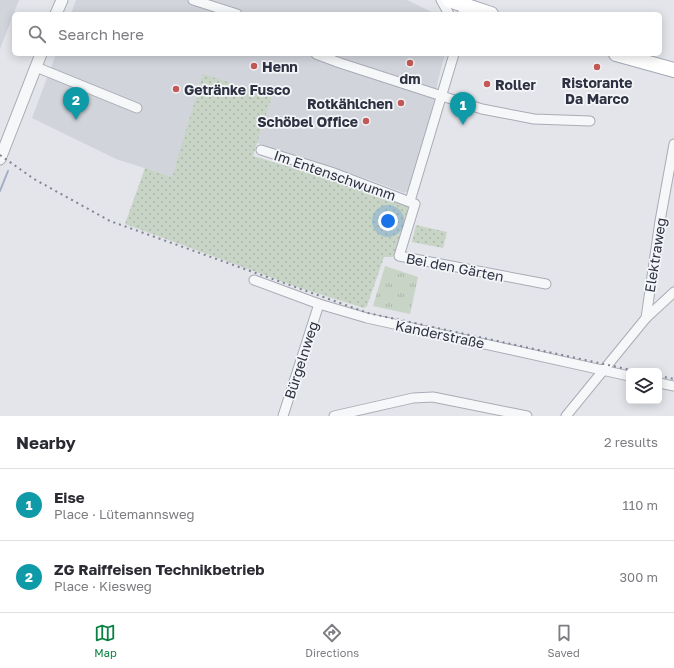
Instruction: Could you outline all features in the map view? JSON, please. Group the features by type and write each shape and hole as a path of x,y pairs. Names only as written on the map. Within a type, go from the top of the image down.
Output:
{"main road":[{"path":"449,0 468,12"},
{"path":"623,56 674,70"}],"street":[{"path":"57,12 62,0"},
{"path":"193,0 230,12"},
{"path":"441,0 448,12"},
{"path":"0,159 40,56"},
{"path":"322,56 482,109 534,119 590,121"},
{"path":"410,201 453,56"},
{"path":"36,67 137,108"},
{"name":"Elektraweg","path":"646,318 660,221 674,144"},
{"name":"Im Entenschwumm","path":"261,150 331,172 410,201"},
{"name":"Bei den Gärten","path":"410,201 415,204 399,256 546,284"},
{"name":"Kanderstraße","path":"254,280 319,304 367,318 626,375"},
{"path":"566,416 602,370 646,318 674,292"},
{"name":"Bürgelnweg","path":"283,416 319,304"},
{"path":"662,384 674,386"},
{"path":"334,416 413,398 433,397 527,416"}],"shaded area":[{"path":"0,0 19,0 14,12 12,12 12,18 0,49"},
{"path":"76,0 407,0 432,12 72,12"},
{"path":"55,56 444,56 433,106 409,190 404,193 373,181 257,143 272,96 185,137 172,177 116,159 32,118"}],"green space":[{"path":"203,74 272,96 253,156 389,196 411,206 395,255 392,257 384,257 367,306 364,308 300,288 125,224 145,168 172,177"},
{"path":"416,225 447,232 443,248 412,242"},
{"path":"385,266 418,277 410,314 373,306"}],"waterway":[{"path":"0,191 8,171"}],"railway":[{"path":"0,155 34,179 110,221 368,313 626,369"},
{"path":"662,377 674,379"}],"place":[{"name":"dm","path":"410,63"},
{"name":"Henn","path":"254,66"},
{"name":"Ristorante Da Marco","path":"597,67"},
{"name":"Roller","path":"487,84"},
{"name":"Getränke Fusco","path":"176,89"},
{"name":"Rotkählchen","path":"401,103"},
{"name":"ZG Raiffeisen Technikbetrieb","path":"76,120"},
{"name":"Schöbel Office","path":"366,121"},
{"name":"Eise","path":"463,125"}]}
